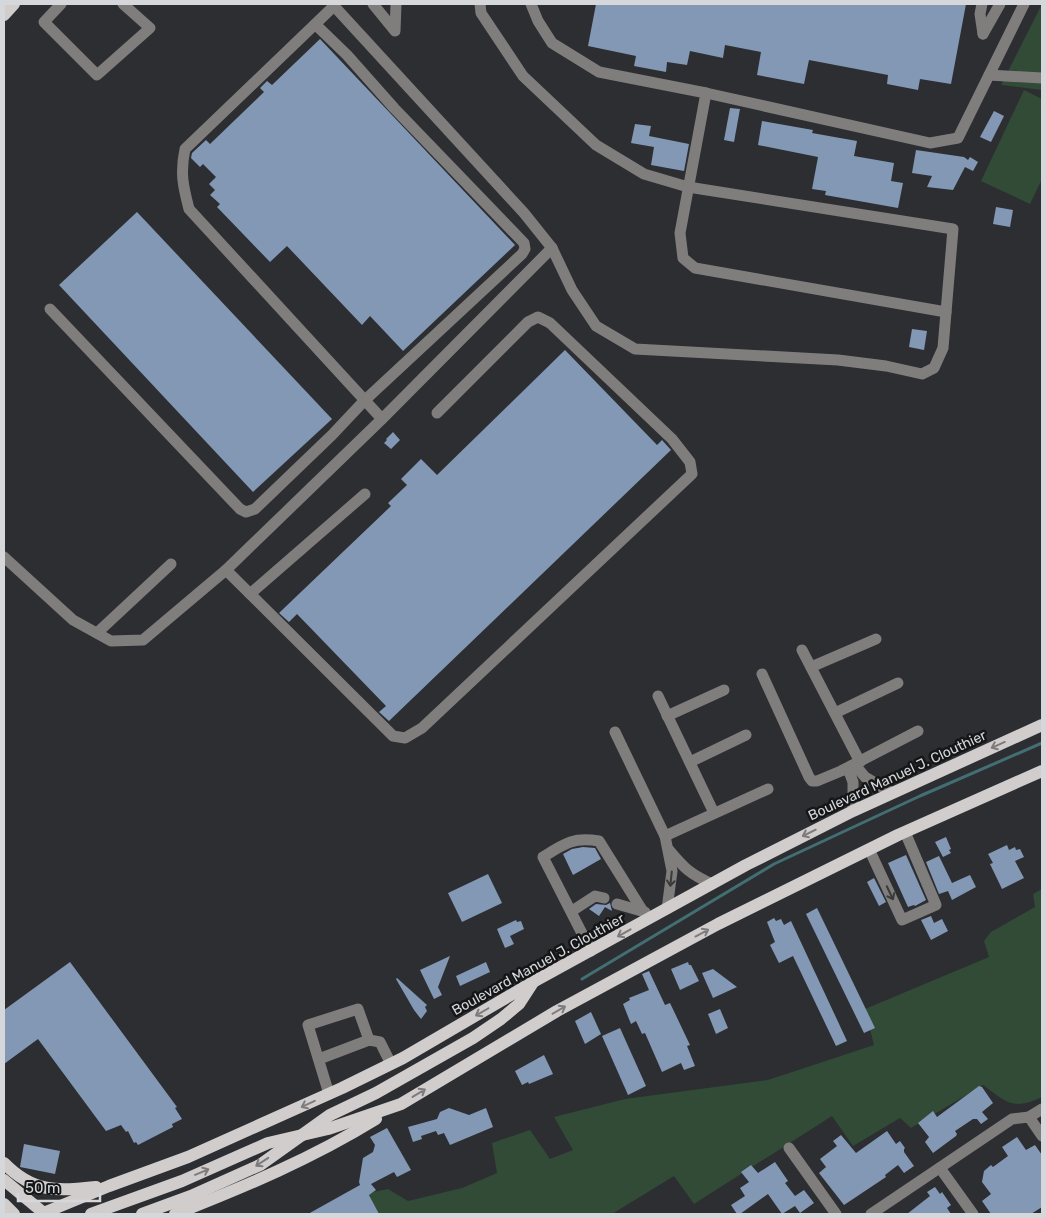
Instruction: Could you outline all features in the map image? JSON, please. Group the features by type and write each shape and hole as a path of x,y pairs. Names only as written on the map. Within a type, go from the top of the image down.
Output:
{"main road":[{"path":"4,15 14,4"},
{"name":"Boulevard Manuel J. Clouthier","path":"43,1214 109,1186 188,1157 392,1064 533,982 591,951 647,913 667,909 746,865 853,811 1042,725"},
{"path":"175,1214 234,1191 335,1143 557,1011 718,924 905,832 1042,771"},
{"path":"142,1214 190,1196 260,1164 330,1115 376,1094 501,1019 519,1004 533,982"},
{"path":"91,1214 182,1181 268,1143 338,1126 401,1104"},
{"path":"4,1164 16,1176 39,1187 66,1189 109,1186"},
{"path":"4,1180 4,1185"},
{"path":"4,1180 43,1214"},
{"path":"4,1204 14,1214"}],"street":[{"path":"61,4 44,22 97,75 150,28 123,4"},
{"path":"373,4 396,31 396,4"},
{"path":"382,419 190,209 184,190 182,168 185,149 316,25 334,5 524,214 552,248 572,290 596,326 635,349 838,360 886,366 922,374 934,368 943,348 953,228 688,186 644,174 596,145 523,76 481,13 480,4"},
{"path":"531,4 538,21 552,43 600,72 706,93 930,143 958,138 1024,4"},
{"path":"538,21 542,4"},
{"path":"982,4 980,14 983,34 1000,4"},
{"path":"50,309 240,509 246,512 255,509 332,435 364,401 522,254 525,249 524,243 394,108 347,55 316,25"},
{"path":"989,75 1042,78"},
{"path":"706,93 680,232 683,258 695,268 946,312"},
{"path":"4,557 73,620 111,641 143,640 226,570 382,419 552,248"},
{"path":"226,570 392,736 405,738 422,728 692,474 690,462 672,439 550,323 538,317 528,322 437,414"},
{"path":"250,594 364,494"},
{"path":"97,633 172,564"},
{"path":"811,666 876,640"},
{"path":"802,650 835,713 855,764 865,777 892,793"},
{"path":"762,674 812,781 818,781 855,764 918,731"},
{"path":"835,713 898,684"},
{"path":"667,716 724,690"},
{"path":"658,696 714,813"},
{"path":"616,732 665,836 672,871 667,909"},
{"path":"690,762 746,735"},
{"path":"853,811 853,782 850,774 855,764"},
{"path":"665,836 768,789"},
{"path":"869,849 902,920 936,906 905,832"},
{"path":"591,951 543,857 562,844 582,838 600,841 647,913"},
{"path":"667,849 693,875 712,884"},
{"path":"572,911 596,896 604,898"},
{"path":"617,904 647,913"},
{"path":"329,1094 308,1025 358,1009 369,1040"},
{"path":"319,1059 369,1040 380,1042 392,1064"},
{"path":"877,1212 1012,1119 1029,1117 1042,1109"},
{"path":"1029,1117 1042,1136"},
{"path":"789,1148 836,1214"},
{"path":"940,1168 973,1214"}],"green space":[{"path":"1042,4 1042,90 1001,85"},
{"path":"1024,90 1042,99 1042,179 1030,204 981,181"},
{"path":"1042,889 1042,1097 1024,1103 1010,1103 983,1085 911,1128 900,1118 853,1146 832,1116 694,1204 674,1176 612,1214 377,1214 369,1193 388,1189 408,1201 462,1188 497,1173 492,1143 530,1130 550,1159 573,1150 554,1117 625,1099 768,1080 874,1045 865,1009 989,957 984,941 991,932 1035,907 1033,894"}],"building":[{"path":"596,4 966,4 951,84 920,79 918,90 887,84 888,75 809,60 804,84 757,75 761,52 725,45 723,58 690,51 687,65 667,62 666,72 634,66 636,56 588,46"},
{"path":"320,39 515,245 403,351 370,316 362,325 287,246 270,262 217,207 220,204 210,195 215,190 209,184 216,177 203,164 200,167 191,158 192,153 206,140 210,144 264,92 260,88 267,81 272,85"},
{"path":"730,108 740,109 734,142 724,140"},
{"path":"994,111 1004,116 991,142 980,137"},
{"path":"762,121 813,130 812,133 857,141 854,156 894,163 891,181 903,183 898,208 825,195 826,191 812,189 818,157 758,145"},
{"path":"635,124 651,126 649,136 689,144 684,171 651,165 654,147 631,143"},
{"path":"916,150 964,157 968,160 970,157 978,162 973,171 965,167 953,190 927,187 932,176 912,173"},
{"path":"996,207 1013,210 1010,227 993,224"},
{"path":"137,212 332,419 253,492 59,285"},
{"path":"912,329 927,331 924,350 909,347"},
{"path":"565,350 657,445 662,440 671,450 389,721 379,712 386,706 297,614 289,622 279,613 391,506 388,503 407,485 401,479 421,459 437,475"},
{"path":"393,432 400,440 391,449 384,443"},
{"path":"946,837 951,853 943,857 935,842"},
{"path":"1007,845 1009,850 1015,847 1016,850 1020,849 1024,857 1015,861 1024,878 1002,889 990,864 993,863 988,854"},
{"path":"583,847 595,848 601,859 573,875 563,854 572,849"},
{"path":"906,855 926,900 915,906 908,907 888,863"},
{"path":"939,856 952,883 970,875 976,887 952,900 948,891 939,894 926,862"},
{"path":"488,874 502,903 462,922 448,893"},
{"path":"874,878 886,902 879,906 867,882"},
{"path":"610,903 612,911 605,907 599,916 589,909 596,904 606,905"},
{"path":"817,908 875,1028 864,1033 806,914"},
{"path":"931,916 934,923 942,919 948,931 931,940 921,920"},
{"path":"774,918 776,921 781,919 784,925 791,921 847,1041 836,1046 793,956 779,963 770,945 775,942 767,922"},
{"path":"516,920 517,922 521,921 524,929 510,936 514,944 505,948 497,929"},
{"path":"450,956 438,987 442,995 434,999 420,970"},
{"path":"70,962 177,1107 175,1108 182,1119 172,1124 173,1127 138,1145 136,1142 134,1143 128,1131 126,1132 121,1125 106,1131 38,1039 4,1064 4,1010"},
{"path":"486,962 490,972 460,986 456,976"},
{"path":"688,962 699,981 680,990 671,969"},
{"path":"713,969 737,987 713,998 702,973"},
{"path":"649,971 665,1005 670,1003 690,1045 687,1046 695,1066 684,1070 681,1063 662,1072 645,1033 642,1034 636,1021 631,1024 623,1004 630,1000 629,998 649,990 642,974"},
{"path":"397,978 427,1005 425,1007 427,1011 421,1019 414,1010"},
{"path":"720,1009 728,1028 716,1034 708,1014"},
{"path":"591,1012 601,1034 585,1044 575,1021"},
{"path":"620,1028 646,1086 628,1095 602,1036"},
{"path":"544,1055 553,1074 522,1085 515,1071"},
{"path":"979,1086 982,1087 993,1103 982,1112 988,1119 981,1124 977,1119 973,1119 955,1131 956,1136 933,1153 925,1142 929,1137 918,1123 933,1111 937,1117"},
{"path":"449,1108 469,1115 486,1108 493,1127 450,1145 444,1133 438,1135 436,1131 421,1136 422,1139 413,1142 408,1127 437,1119 440,1112"},
{"path":"387,1128 411,1170 397,1177 394,1172 371,1184 376,1190 369,1195 379,1214 308,1214 360,1185 363,1158 373,1152 375,1145 370,1137"},
{"path":"887,1131 896,1144 900,1141 905,1148 904,1152 914,1166 904,1173 898,1165 885,1175 886,1177 844,1205 819,1173 826,1167 820,1159 837,1146 833,1141 841,1135 856,1153"},
{"path":"1017,1137 1026,1150 1035,1145 1042,1155 1042,1207 1031,1214 991,1214 982,1201 991,1194 982,1182 984,1171 1008,1156 1002,1147"},
{"path":"24,1144 60,1151 55,1174 20,1167"},
{"path":"775,1162 788,1181 785,1183 795,1196 804,1190 814,1203 800,1213 795,1206 782,1214 768,1194 740,1214 737,1214 731,1205 745,1196 740,1188 749,1182 741,1172 751,1165 758,1173"},
{"path":"935,1187 940,1194 942,1192 951,1205 947,1208 951,1214 907,1214 930,1196 927,1192"}],"waterway":[{"path":"582,979 774,864 920,796 1042,743"}]}
